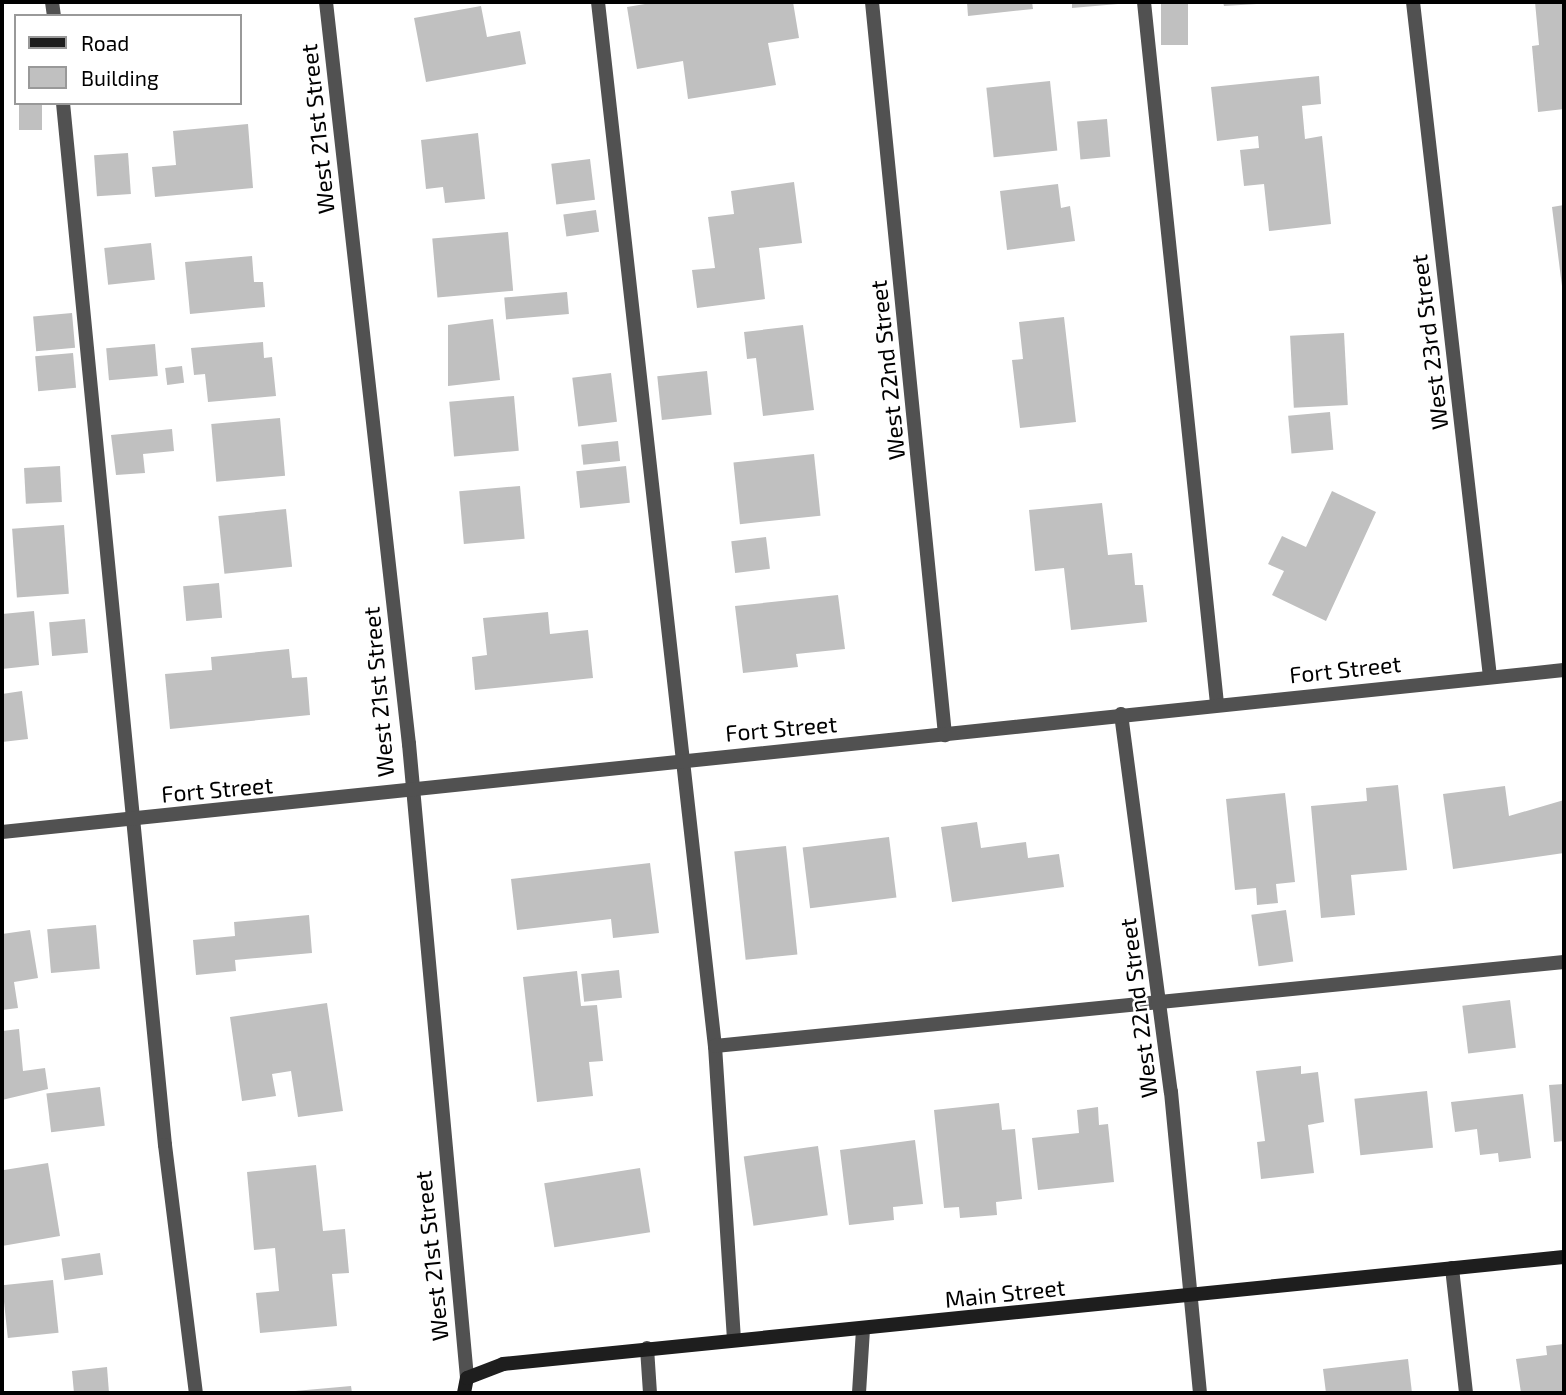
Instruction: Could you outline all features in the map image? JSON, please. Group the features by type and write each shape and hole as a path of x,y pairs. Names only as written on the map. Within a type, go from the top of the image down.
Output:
{"street":[{"name":"West 21st Street","path":"326,2 410,794 467,1378"},
{"path":"598,2 715,1046 734,1339"},
{"name":"West 22nd Street","path":"872,2 945,735"},
{"path":"1144,2 1217,705"},
{"name":"West 23rd Street","path":"1413,2 1490,677"},
{"path":"62,105 134,819 196,1393"},
{"name":"Fort Street","path":"2,832 410,794 681,760 1564,670"},
{"name":"West 22nd Street","path":"1121,714 1160,1003 1200,1393"},
{"path":"715,1046 1564,962"},
{"name":"Main Street","path":"467,1378 503,1364 647,1348 863,1330 1564,1257"},
{"path":"1452,1268 1466,1393"},
{"path":"859,1393 863,1330"},
{"path":"647,1348 650,1393"},
{"path":"464,1393 467,1378"}],"building":[{"path":"657,2 793,2 799,38 768,43 776,85 688,99 683,61 637,69 627,7"},
{"path":"967,2 1032,2 1033,9 968,16"},
{"path":"1072,2 1118,2 1118,4 1072,8"},
{"path":"1161,2 1188,2 1188,45 1161,45"},
{"path":"1223,2 1257,2 1257,4 1224,6"},
{"path":"1535,2 1564,2 1564,109 1538,112 1532,46 1539,45"},
{"path":"481,6 487,37 520,31 526,64 426,82 414,18"},
{"path":"1319,76 1321,104 1302,106 1305,139 1322,136 1331,224 1269,231 1264,184 1244,186 1240,150 1259,148 1258,136 1217,141 1211,87"},
{"path":"1050,81 1057,151 994,157 986,88"},
{"path":"19,105 42,105 42,130 19,130"},
{"path":"1107,119 1110,157 1080,159 1077,122"},
{"path":"248,124 253,188 155,197 152,167 176,165 173,131"},
{"path":"478,133 485,199 445,203 443,187 426,189 421,140"},
{"path":"128,153 131,194 97,196 94,155"},
{"path":"590,159 595,200 556,204 551,164"},
{"path":"794,182 802,243 759,248 765,299 697,308 692,270 715,268 708,217 734,214 731,191"},
{"path":"1058,184 1061,208 1070,206 1075,241 1007,250 1000,191"},
{"path":"1564,205 1564,294 1563,294 1552,207"},
{"path":"596,210 599,232 566,236 563,215"},
{"path":"508,232 513,291 437,297 432,239"},
{"path":"151,243 155,280 108,285 104,248"},
{"path":"252,256 254,282 263,282 265,307 190,314 185,262"},
{"path":"567,292 569,314 506,319 504,297"},
{"path":"72,313 75,348 36,351 33,316"},
{"path":"1064,317 1076,422 1020,428 1012,360 1023,359 1019,322"},
{"path":"493,319 500,380 448,386 448,325"},
{"path":"803,325 814,410 763,416 756,358 747,359 744,332"},
{"path":"1344,333 1348,405 1294,408 1290,336"},
{"path":"263,342 264,358 272,357 276,396 208,402 205,374 194,375 191,348"},
{"path":"155,344 158,376 109,380 106,348"},
{"path":"73,353 76,388 38,391 35,356"},
{"path":"182,366 184,383 167,385 165,368"},
{"path":"707,371 712,415 662,420 657,376"},
{"path":"611,373 617,422 578,426 572,378"},
{"path":"514,396 519,451 454,456 449,402"},
{"path":"1330,412 1333,450 1291,454 1288,416"},
{"path":"280,418 285,476 216,482 211,424"},
{"path":"172,429 174,451 143,454 145,473 116,475 111,435"},
{"path":"618,441 620,461 583,465 581,445"},
{"path":"814,454 820,516 740,524 733,462"},
{"path":"60,466 62,502 26,504 24,468"},
{"path":"626,466 630,503 580,508 576,471"},
{"path":"520,486 525,539 464,544 459,491"},
{"path":"1332,491 1376,512 1326,621 1272,595 1284,571 1268,564 1282,536 1306,547"},
{"path":"1102,503 1108,555 1132,553 1135,585 1143,585 1147,622 1071,630 1064,568 1035,571 1029,510"},
{"path":"286,509 292,567 224,574 218,516"},
{"path":"64,525 69,594 17,597 12,529"},
{"path":"766,537 770,569 735,573 731,541"},
{"path":"219,583 222,618 186,621 183,586"},
{"path":"838,595 845,649 796,654 798,667 743,673 735,606"},
{"path":"34,611 39,665 2,669 2,614"},
{"path":"548,612 550,634 588,630 593,678 475,690 472,657 487,655 483,618"},
{"path":"85,619 88,653 52,656 49,622"},
{"path":"289,649 292,678 307,677 310,715 170,729 165,674 212,670 211,657"},
{"path":"22,691 28,739 2,742 2,694"},
{"path":"1398,785 1407,870 1351,875 1355,915 1321,918 1311,806 1367,801 1366,788"},
{"path":"1505,786 1509,816 1564,800 1564,853 1453,869 1443,794"},
{"path":"1285,793 1295,882 1276,884 1278,903 1257,905 1256,888 1235,890 1226,799"},
{"path":"977,822 981,848 1026,842 1028,858 1059,854 1064,887 952,902 941,827"},
{"path":"889,837 896,898 810,908 803,848"},
{"path":"786,846 797,954 746,960 734,851"},
{"path":"650,863 659,933 613,938 611,919 517,930 511,879"},
{"path":"1286,910 1293,961 1259,966 1251,915"},
{"path":"309,915 312,953 235,960 236,971 196,975 193,940 235,936 234,922"},
{"path":"96,925 100,969 51,973 47,929"},
{"path":"30,930 38,978 14,982 18,1008 2,1010 2,934"},
{"path":"619,970 622,998 584,1002 581,974"},
{"path":"577,971 581,1006 597,1005 603,1061 589,1062 593,1096 537,1102 523,977"},
{"path":"1510,1000 1516,1048 1468,1053 1462,1006"},
{"path":"327,1003 343,1111 298,1117 291,1071 272,1074 276,1096 242,1101 230,1017"},
{"path":"19,1029 23,1071 45,1068 48,1089 2,1100 2,1031"},
{"path":"1301,1066 1301,1074 1318,1072 1324,1122 1308,1125 1314,1173 1261,1179 1257,1142 1265,1141 1256,1071"},
{"path":"1564,1084 1564,1141 1554,1142 1549,1085"},
{"path":"100,1087 105,1126 51,1132 46,1094"},
{"path":"1427,1091 1433,1148 1360,1155 1354,1099"},
{"path":"1523,1094 1531,1158 1499,1162 1498,1153 1480,1155 1477,1129 1455,1132 1451,1102"},
{"path":"999,1103 1002,1130 1015,1129 1022,1199 996,1202 997,1215 960,1218 959,1207 944,1208 934,1110"},
{"path":"1098,1107 1099,1125 1108,1124 1114,1182 1038,1190 1032,1138 1079,1133 1077,1110"},
{"path":"915,1140 923,1204 893,1207 894,1220 849,1225 840,1150"},
{"path":"818,1146 828,1215 753,1226 744,1156"},
{"path":"48,1163 60,1236 2,1246 4,1170"},
{"path":"316,1165 323,1231 345,1229 349,1273 332,1274 337,1326 260,1333 256,1293 279,1291 275,1248 254,1250 247,1172"},
{"path":"640,1168 650,1232 554,1247 544,1183"},
{"path":"100,1253 103,1275 64,1280 61,1258"},
{"path":"53,1280 59,1333 8,1338 2,1285"},
{"path":"1564,1344 1564,1393 1521,1393 1516,1359 1547,1355 1546,1346"},
{"path":"1408,1359 1412,1393 1326,1393 1323,1369"},
{"path":"107,1367 109,1393 74,1393 72,1371"},
{"path":"351,1386 352,1393 295,1393 295,1391"}]}
